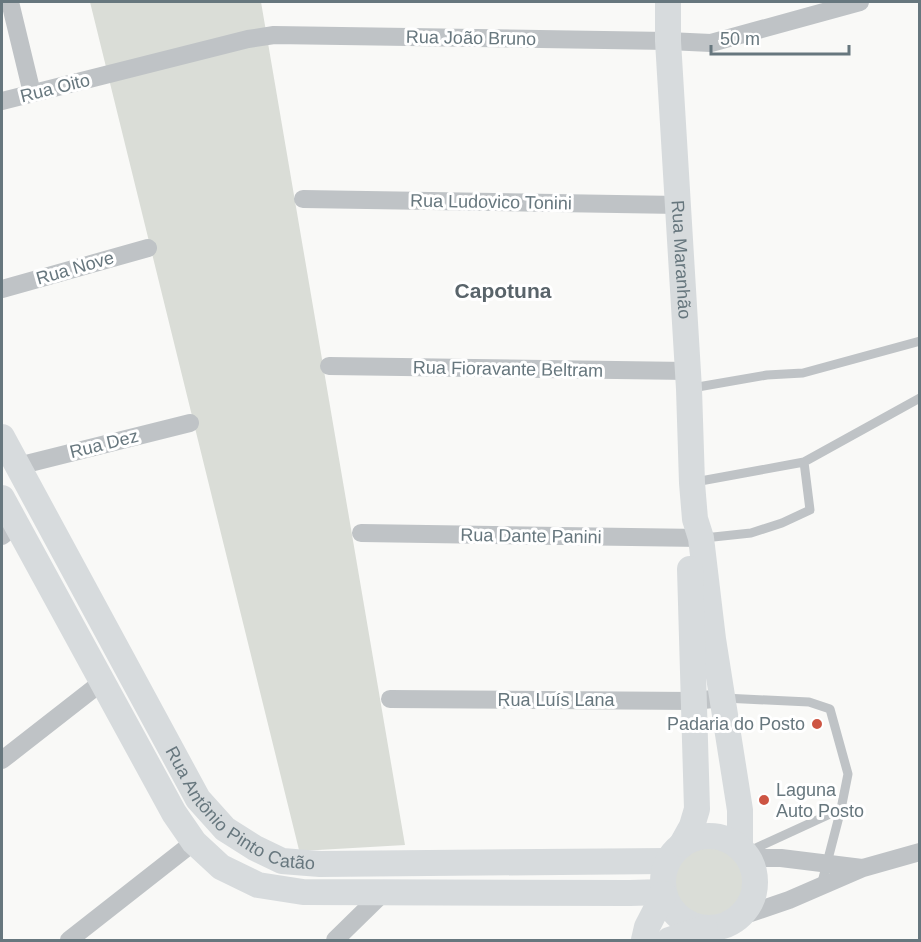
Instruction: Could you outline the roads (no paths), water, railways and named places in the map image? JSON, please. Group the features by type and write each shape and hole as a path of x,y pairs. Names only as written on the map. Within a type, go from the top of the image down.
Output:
{"main road":[{"name":"Rua Maranhão","path":"644,940 664,893 663,877 674,853 692,826 697,809 694,701 695,532 679,206 668,41 668,2"},
{"name":"Rua Antônio Pinto Catão","path":"2,437 198,799 225,829 255,848 282,861 320,864 674,853"},
{"name":"Rua Antônio Pinto Catão","path":"2,498 9,530 102,681 174,813 194,842 221,867 258,885 303,891 664,893"},
{"name":"Rua Maranhão","path":"695,532 745,853 754,873 755,889 750,904 739,916"},
{"path":"102,681 113,677 122,678 141,692"},
{"path":"674,853 698,837 715,836 732,842 745,853"},
{"path":"664,893 672,911 687,923 705,928"},
{"path":"669,940 705,928 723,926 739,916"}],"street":[{"path":"10,2 32,93"},
{"name":"Rua João Bruno","path":"109,74 248,39 274,35 711,43 860,2"},
{"name":"Rua Oito","path":"2,101 109,74"},
{"name":"Rua Ludovico Tonini","path":"303,199 679,206"},
{"name":"Rua Nove","path":"2,289 148,248"},
{"name":"Rua Fioravante Beltram","path":"329,366 688,380"},
{"name":"Rua Dez","path":"18,466 190,423"},
{"name":"Rua Dante Panini","path":"361,533 695,532"},
{"path":"2,760 102,681"},
{"name":"Rua Luís Lana","path":"390,699 694,701 722,698"},
{"path":"69,940 194,842"},
{"path":"739,916 789,900 863,868 920,852"},
{"path":"745,853 863,868"},
{"path":"335,940 384,892"}],"lane":[{"path":"688,380 803,373 920,341"},
{"path":"692,483 804,462 920,398"},
{"path":"695,532 751,533 782,523 810,510 804,462"},
{"path":"722,698 809,702 830,710 848,774 842,809 820,886"},
{"path":"745,853 842,809"}],"place":[{"name":"Padaria do Posto","path":"817,724"},
{"name":"Laguna Auto Posto","path":"764,800"}],"district":[{"name":"Capotuna","path":"503,290"}]}
